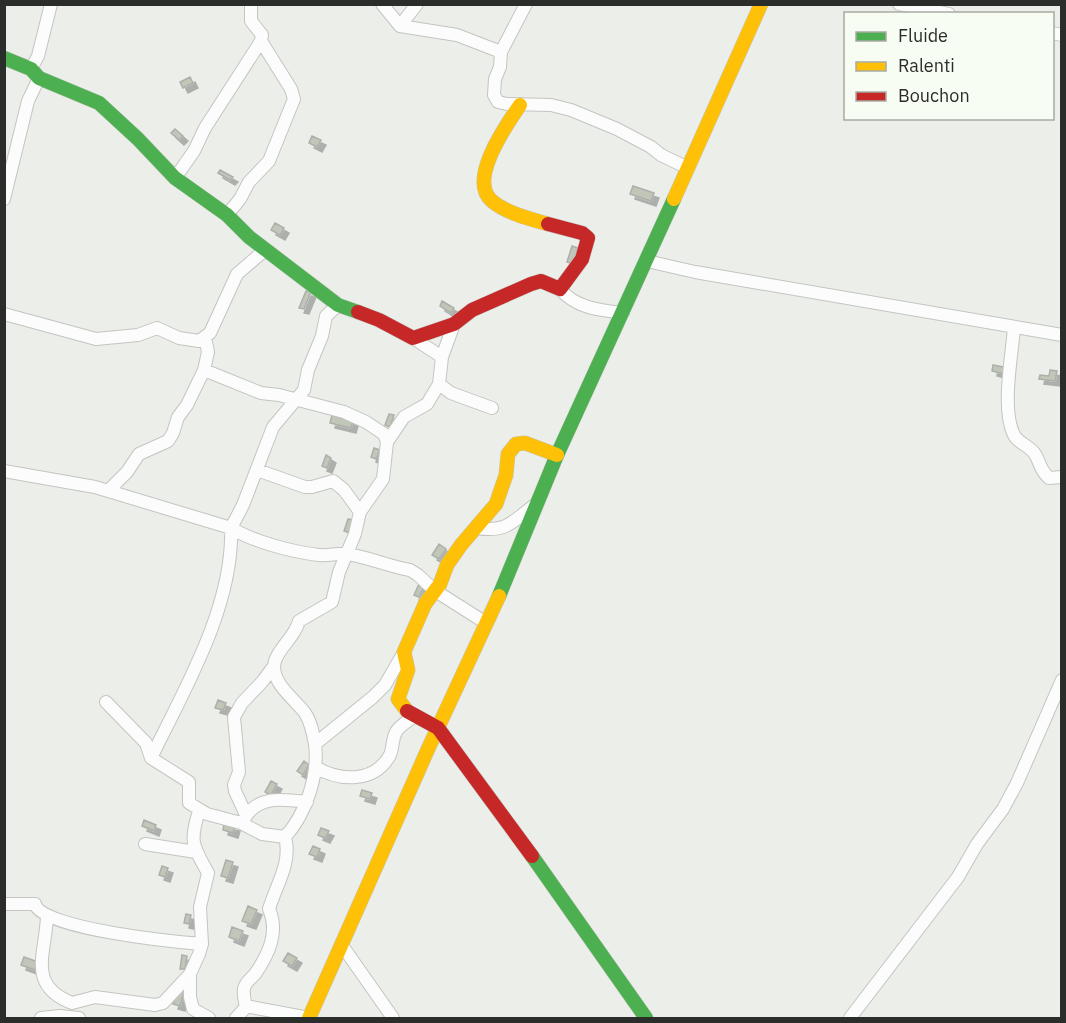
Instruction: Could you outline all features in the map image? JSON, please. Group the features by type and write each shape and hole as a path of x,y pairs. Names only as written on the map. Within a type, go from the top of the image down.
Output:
{"street":[{"path":"4,199 51,4"},
{"path":"175,178 261,41 262,35 251,21 251,4"},
{"path":"382,4 400,26 457,35 501,52"},
{"path":"400,26 417,4"},
{"path":"526,4 501,52 494,95 498,102 550,105 571,110 617,129 688,168"},
{"path":"236,1018 246,1007 257,1007 309,1018 486,622 557,455 647,261 761,4"},
{"path":"899,4 940,12"},
{"path":"227,215 240,199 249,182 269,160 294,99 291,89 261,41"},
{"path":"4,58 99,103 175,178 227,215 265,250 338,305 379,320 442,357"},
{"path":"520,105 491,150 486,178 487,192 491,201 517,214 582,233 588,238 588,248 578,266 560,289"},
{"path":"4,314 96,339 138,335 156,328 189,340 199,341 218,320 231,283 237,274 265,250"},
{"path":"647,261 695,272 1062,335"},
{"path":"413,338 454,324 472,310 541,281 560,289 567,298 579,305 623,313"},
{"path":"151,758 192,677 214,620 232,551 231,528 273,427 303,390 308,370 322,336 326,316 338,305"},
{"path":"387,442 404,417 427,404 439,384 442,357 454,324"},
{"path":"1014,327 1007,405 1009,420 1015,438 1031,449 1041,470 1049,478 1062,477"},
{"path":"108,491 131,467 139,454 168,441 178,417 187,405 204,370 208,352 205,337"},
{"path":"204,370 261,393 279,394 326,406 366,422 384,434 387,442 383,479 360,512 355,534 339,572 332,602 299,621 297,630 281,650 274,666 242,703 234,717 239,772 234,785 244,819"},
{"path":"439,384 451,393 492,408"},
{"path":"315,744 374,697 385,685 404,652 428,598 440,584 447,565 461,544 496,504 506,475 508,454 516,444 525,443 557,455"},
{"path":"257,470 305,487 333,481 344,490 360,512"},
{"path":"4,471 108,491 303,552 323,555 346,554 410,570 418,574 434,590 486,622"},
{"path":"477,528 493,531 501,529 539,501"},
{"path":"404,652 408,670 398,699 399,703 413,717 438,728 559,893 646,1018"},
{"path":"274,666 275,675 282,688 304,712 311,724 317,758 307,802 296,825 285,837"},
{"path":"850,1018 958,877 977,844 1003,809 1017,783 1062,680"},
{"path":"106,702 146,743 151,758 189,782 189,803 199,811 244,819 262,834 285,837"},
{"path":"315,767 324,773 343,778 355,778 375,771 391,753 395,733 413,717"},
{"path":"244,819 255,805 267,800 307,802"},
{"path":"199,811 193,845 208,873 199,916 202,944 190,974 190,997 193,1009 209,1018"},
{"path":"246,1007 244,990 246,983 263,962 274,932 268,909 285,867 287,846 285,837"},
{"path":"145,844 196,852"},
{"path":"4,904 35,904 37,910 66,924 202,944"},
{"path":"47,916 41,975 57,996 72,1003 95,997 159,1005 190,974"},
{"path":"341,944 393,1018"},
{"path":"41,1018 60,1016 78,1018 79,1002"}],"building":[{"path":"190,77 193,83 183,88 180,82"},
{"path":"175,129 183,136 179,140 171,133"},
{"path":"312,136 321,140 317,147 309,143"},
{"path":"220,170 233,177 230,180 218,173"},
{"path":"633,186 654,193 651,201 630,194"},
{"path":"275,223 284,228 280,235 271,230"},
{"path":"572,246 578,248 573,264 567,262"},
{"path":"306,291 311,292 304,309 299,308"},
{"path":"442,301 454,308 451,313 440,306"},
{"path":"993,365 1009,368 1008,375 992,371"},
{"path":"1050,370 1057,371 1055,381 1039,379 1040,375 1049,376"},
{"path":"389,414 394,415 390,427 385,425"},
{"path":"332,415 353,421 351,428 330,423"},
{"path":"374,448 380,450 376,459 371,457"},
{"path":"326,455 331,458 327,468 322,466"},
{"path":"348,519 354,520 350,533 344,531"},
{"path":"439,544 446,549 439,559 432,555"},
{"path":"419,584 424,587 419,597 414,595"},
{"path":"218,700 226,703 223,710 215,708"},
{"path":"304,761 309,765 303,775 297,771"},
{"path":"271,781 277,784 271,795 265,792"},
{"path":"362,790 372,793 370,799 360,796"},
{"path":"144,820 156,825 154,831 142,826"},
{"path":"224,824 235,826 233,833 223,830"},
{"path":"321,828 329,831 325,838 318,835"},
{"path":"313,846 320,849 317,857 309,854"},
{"path":"226,860 233,862 228,878 221,876"},
{"path":"162,866 168,868 165,877 159,875"},
{"path":"248,906 257,910 251,924 242,921"},
{"path":"186,914 191,915 189,924 184,923"},
{"path":"232,927 243,931 239,941 229,937"},
{"path":"288,953 297,958 292,966 283,961"},
{"path":"182,955 187,956 185,969 180,969"},
{"path":"24,957 38,962 35,970 21,965"},
{"path":"177,990 184,992 180,1006 173,1004"}],"traffic: fast":[{"path":"4,58 31,69 39,78 99,103 175,178 227,215 249,237 338,305 358,312"},
{"path":"499,596 557,455 674,199"},
{"path":"532,856 646,1018"}],"traffic: slow":[{"path":"674,199 761,4"},
{"path":"520,105 499,138 486,166 485,192 492,201 504,209 548,224"},
{"path":"407,711 398,699 408,670 404,652 425,604 440,584 447,565 496,504 506,475 508,454 516,444 525,443 557,455"},
{"path":"309,1018 428,749 499,596"}],"traffic: jam":[{"path":"358,312 413,338 454,324 472,310 531,284 541,281 560,289 582,259 588,238 582,233 548,224"},
{"path":"407,711 438,728 532,856"}]}
